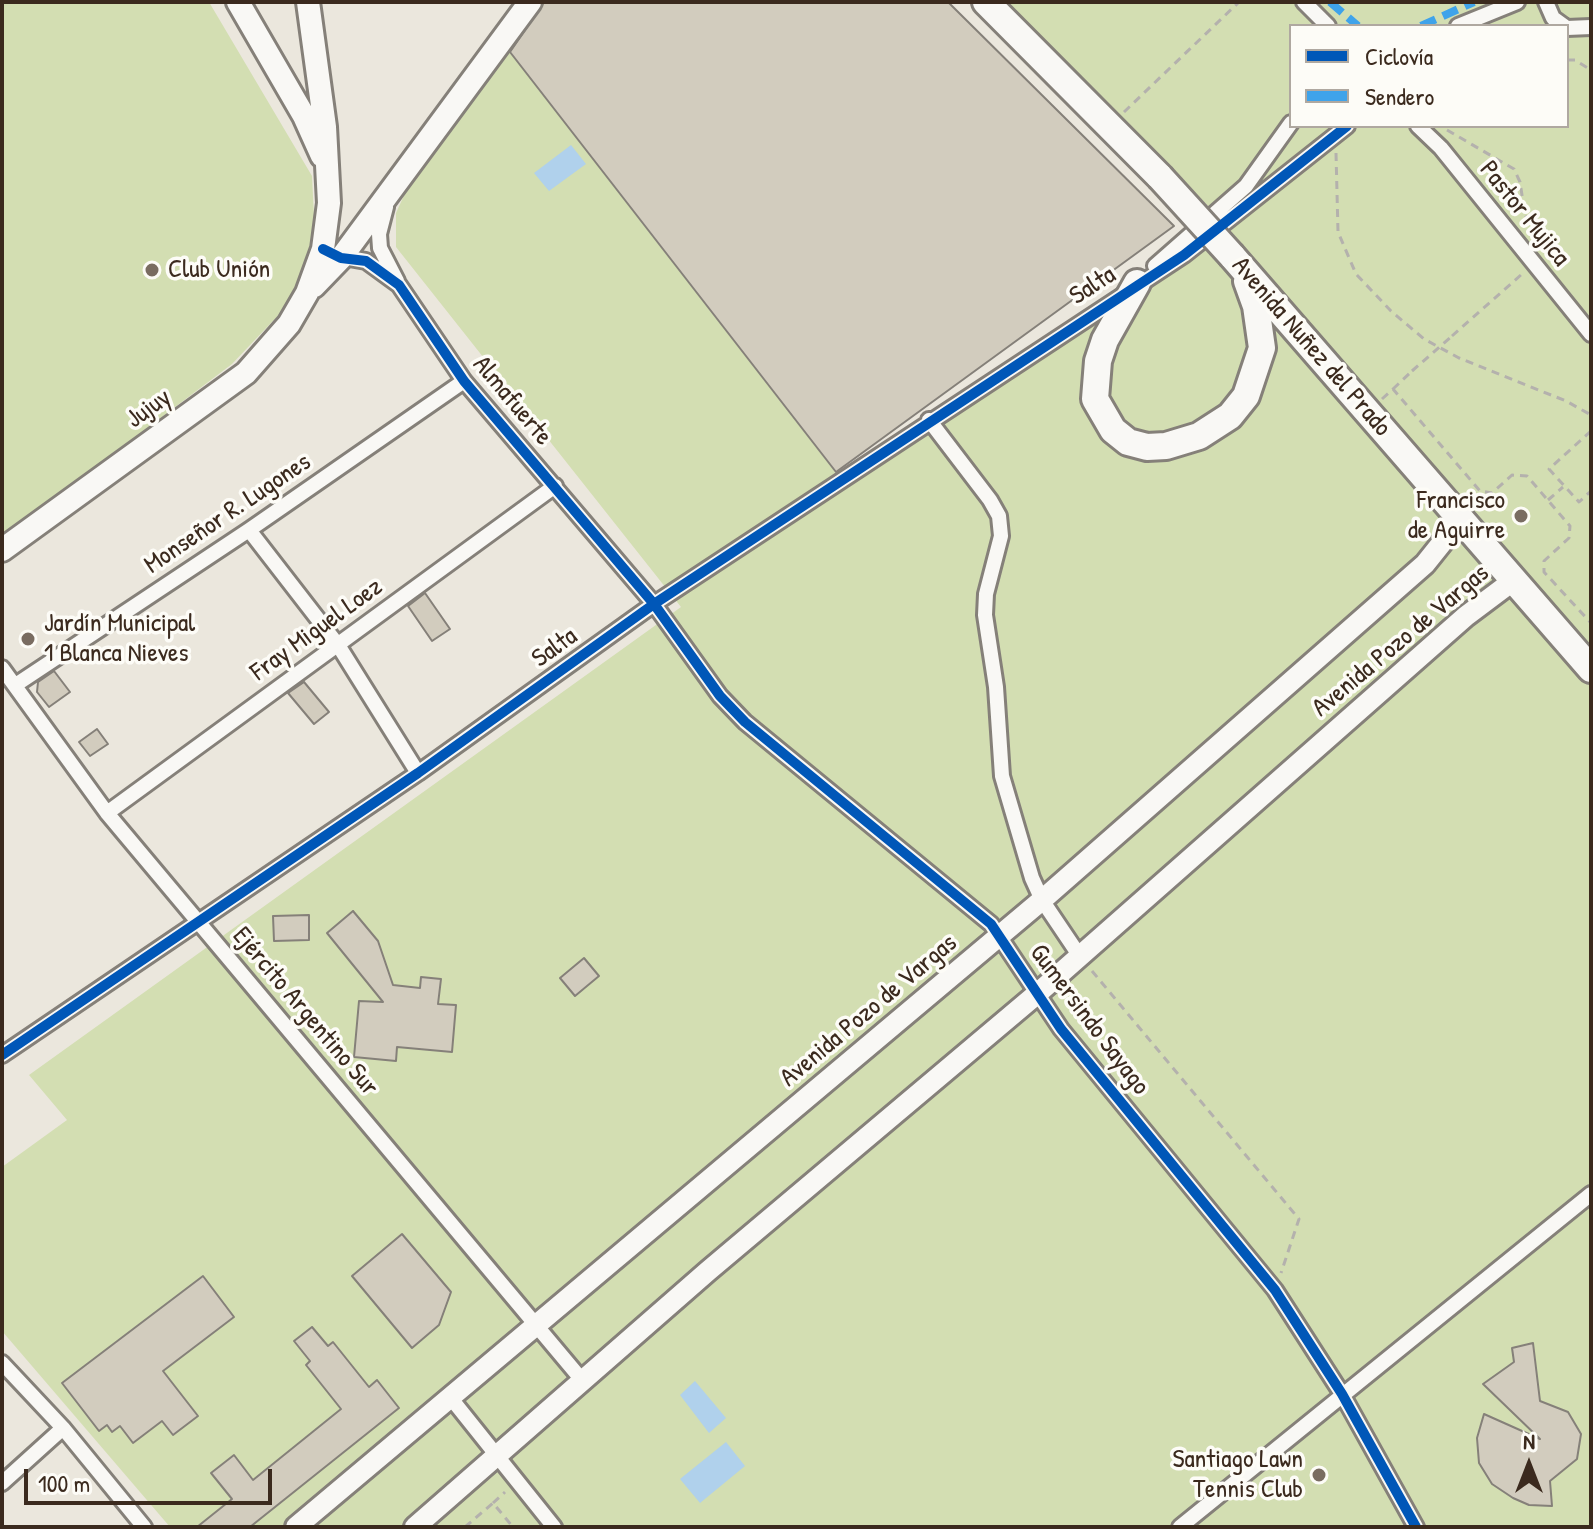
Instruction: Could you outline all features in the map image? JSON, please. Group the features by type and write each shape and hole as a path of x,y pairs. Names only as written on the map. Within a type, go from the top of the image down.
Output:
{"highway":[{"name":"Avenida Nuñez del Prado","path":"986,2 1160,177 1237,261 1591,669"},
{"path":"1137,283 1105,340 1098,361 1095,399 1103,418 1128,442 1147,447 1185,442 1217,426 1246,396 1262,348 1256,306 1237,261"}],"main road":[{"path":"238,2 304,116 328,168"},
{"path":"308,2 328,168 332,253"},
{"path":"332,253 393,188 530,2"},
{"name":"Jujuy","path":"2,550 246,373 289,324 332,253"},
{"name":"Avenida Pozo de Vargas","path":"296,1527 1042,900 1425,564 1461,519"},
{"name":"Avenida Pozo de Vargas","path":"415,1527 582,1380 1038,993 1466,616 1514,580"}],"street":[{"path":"1304,2 1323,23"},
{"path":"1463,24 1517,2"},
{"path":"1546,2 1553,18 1560,24"},
{"path":"1569,26 1591,27"},
{"path":"1137,283 1246,186 1289,126"},
{"name":"Pastor Mujica","path":"1420,128 1441,148 1591,334"},
{"path":"1137,283 1184,255 1342,130"},
{"path":"393,188 379,234 380,248 399,285"},
{"name":"Almafuerte","path":"332,253 366,261 399,285 464,381 654,604"},
{"name":"Salta","path":"5,1048 199,923 418,773 654,604 843,482 929,420 1137,283"},
{"name":"Monseñor R. Lugones","path":"17,684 249,530 464,381"},
{"path":"929,420 999,516 1001,536 986,594 985,615 995,677 999,755 1015,827 1042,900 1079,955"},
{"name":"Fray Miguel Loez","path":"107,813 555,486"},
{"path":"249,530 338,645 418,773"},
{"name":"Gumersindo Sayago","path":"654,604 702,674 745,722 980,912 1061,1029 1275,1290 1342,1394 1416,1527"},
{"name":"Ejército Argentino Sur","path":"2,668 17,684 107,813 582,1380"},
{"path":"1180,1527 1591,1194"},
{"path":"2,1363 63,1428 144,1527"},
{"path":"450,1397 554,1527"},
{"path":"2,1483 63,1428"}],"path":[{"path":"1109,126 1239,2"},
{"path":"1569,60 1575,60 1591,70"},
{"path":"1443,128 1514,169 1520,182 1525,215 1540,236"},
{"path":"1342,130 1338,232 1356,274 1391,311 1424,339 1459,358 1566,401 1591,415"},
{"path":"1368,412 1521,275"},
{"path":"1393,389 1480,491 1492,493 1512,475 1519,474 1527,476 1548,500 1570,526 1570,532 1569,538 1544,561 1544,572 1591,623"},
{"path":"1591,431 1549,469 1579,502 1591,491"},
{"path":"1548,500 1564,486"},
{"path":"1079,955 1299,1219 1275,1290"},
{"path":"465,1527 493,1503 513,1527"}],"green space":[{"name":"Club Unión","path":"4,2 209,2 312,176 315,236 290,303 232,364 2,538"},
{"path":"997,2 1591,2 1591,1527 170,1527 2,1331 2,1167 67,1120 29,1075 681,607 396,247 396,213 412,178 506,47 843,482 1232,229"}],"water":[{"path":"571,145 586,164 549,191 534,173"},
{"path":"695,1381 726,1418 709,1433 680,1395"},
{"path":"726,1442 745,1466 700,1503 680,1479"}],"building":[{"path":"544,2 948,2 1174,226 836,472 510,52"},
{"path":"425,593 450,629 432,641 408,606"},
{"path":"54,671 70,692 49,707 37,692 38,682"},
{"path":"304,682 329,712 314,724 288,693"},
{"path":"97,729 108,744 90,756 79,742"},
{"path":"353,911 378,941 393,985 420,988 421,977 441,979 438,1004 456,1005 452,1052 397,1047 396,1061 354,1057 359,1001 383,1002 327,933"},
{"path":"309,915 309,940 274,941 273,916"},
{"path":"584,958 599,976 575,996 560,978"},
{"path":"402,1234 451,1292 439,1325 412,1348 352,1276"},
{"path":"203,1276 234,1317 163,1371 198,1416 173,1435 162,1421 133,1443 120,1426 112,1432 107,1425 99,1431 62,1383"},
{"path":"312,1327 328,1346 333,1342 369,1387 377,1380 399,1408 250,1527 197,1527 232,1499 211,1473 234,1455 253,1480 341,1409 306,1365 310,1361 294,1341"},
{"path":"1533,1343 1540,1401 1568,1412 1581,1434 1577,1459 1550,1481 1552,1506 1529,1505 1513,1498 1492,1484 1479,1463 1477,1438 1484,1414 1540,1439 1483,1384 1514,1362 1512,1348"}],"marked path":[{"path":"1330,2 1356,24"},
{"path":"1425,24 1474,2"}],"cycle path":[{"path":"2,1055 418,773 654,604 1184,255 1344,128"},
{"path":"323,249 341,258 366,261 399,285 464,381 654,604 720,696 745,722 991,924 1061,1029 1275,1290 1342,1394 1416,1527"}],"place":[{"name":"Club Unión","path":"152,270"},
{"name":"Francisco de Aguirre","path":"1521,516"},
{"name":"Jardín Municipal 1 Blanca Nieves","path":"28,639"},
{"name":"Santiago Lawn Tennis Club","path":"1319,1475"}]}
